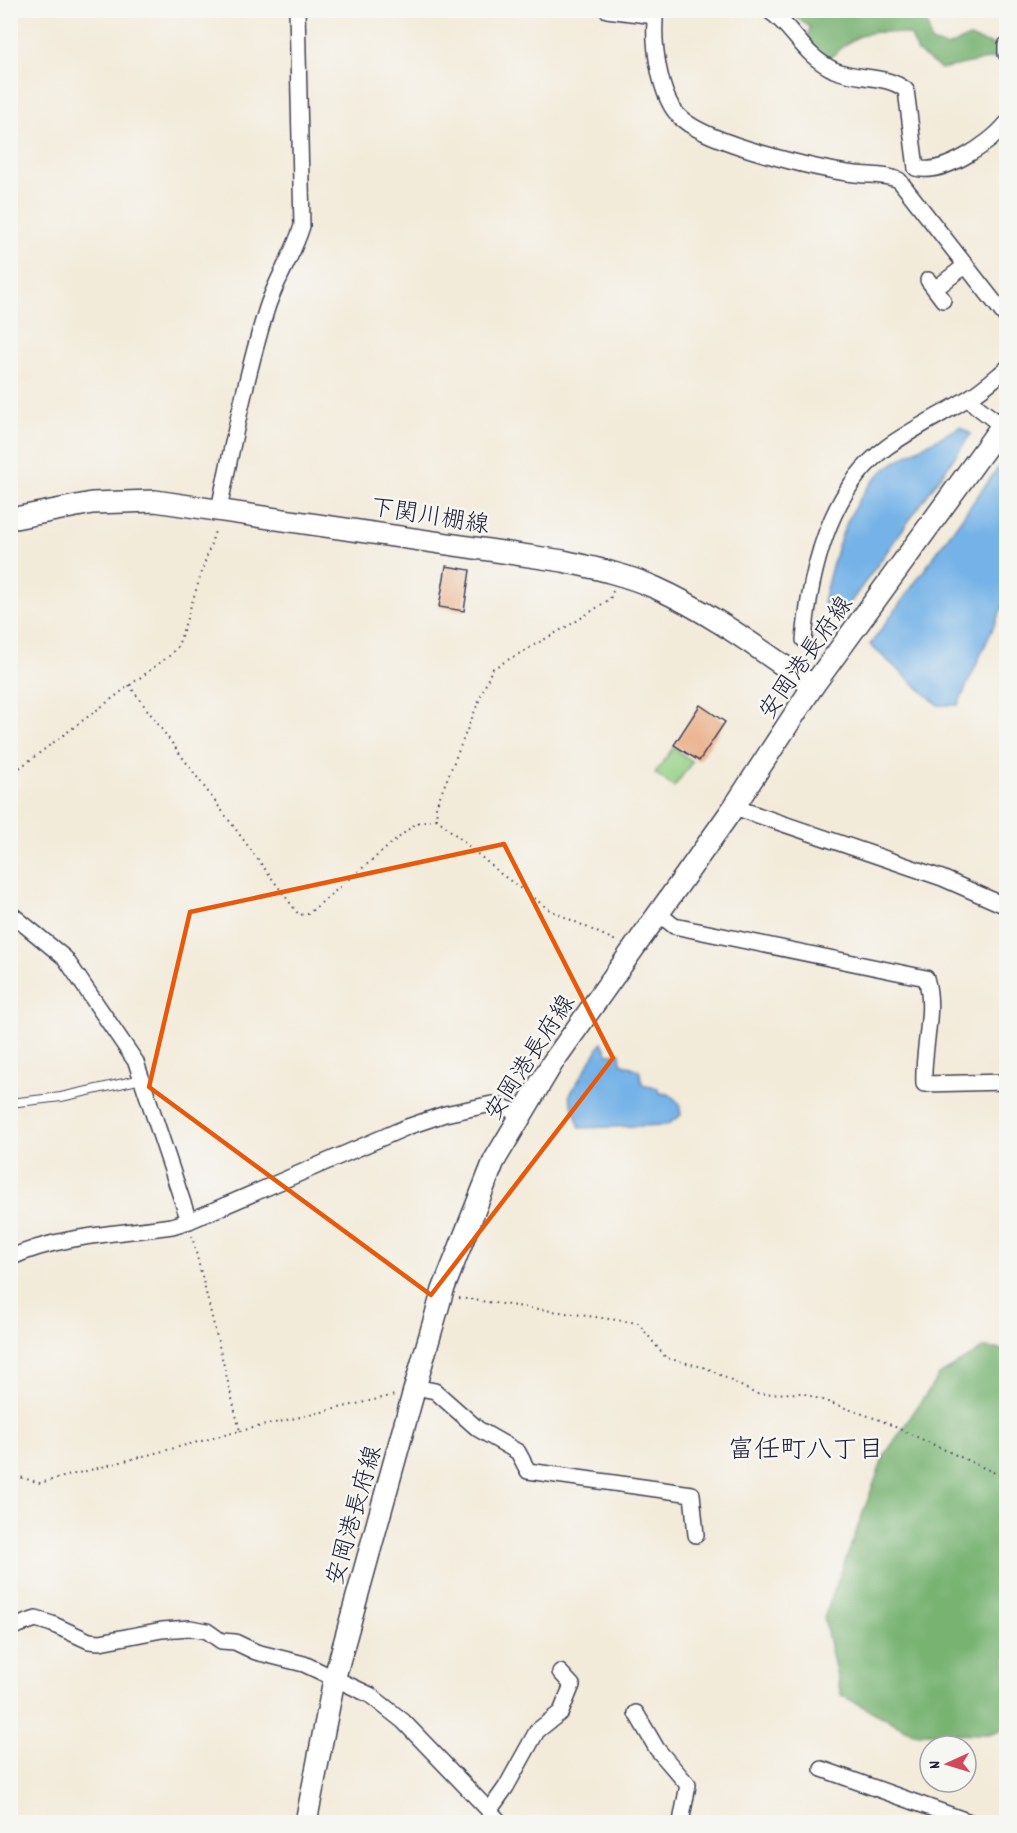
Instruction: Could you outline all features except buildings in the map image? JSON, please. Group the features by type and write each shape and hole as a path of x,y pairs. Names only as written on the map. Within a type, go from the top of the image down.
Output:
{"main road":[{"name":"安岡港長府線","path":"306,1822 334,1680 443,1290 465,1230 495,1161 521,1113 632,949 734,807 813,686 1004,423"},
{"name":"下関川棚線","path":"10,519 92,503 155,501 563,561 619,574 657,588 718,623 813,686"}],"street":[{"path":"219,509 243,394 266,309 280,273 295,247 302,226 297,10"},
{"path":"607,10 656,13 658,64 667,94 676,113 691,125 751,150 855,174 884,174 899,180 1006,317"},
{"path":"768,10 788,27 807,52 832,69 888,81 906,90 916,168"},
{"path":"1006,45 1006,54"},
{"path":"916,168 927,171 961,158 998,134 1006,124"},
{"path":"899,180 916,168"},
{"path":"935,290 966,265"},
{"path":"804,640 807,609 819,558 836,510 854,483 886,448 972,396 1006,369"},
{"path":"972,396 975,405 1004,423"},
{"path":"734,807 942,878 1006,906"},
{"path":"10,913 45,939 72,965 136,1062 189,1221"},
{"path":"658,913 674,926 926,978 930,993 923,1065 924,1084 1006,1082"},
{"path":"10,1258 30,1249 53,1243 172,1226 189,1221 446,1114 492,1104 521,1113"},
{"path":"415,1390 435,1391 478,1429 518,1452 528,1471 692,1494 696,1535"},
{"path":"10,1628 36,1619 89,1641 100,1642 162,1630 190,1628 207,1631 221,1641 235,1642 256,1652 304,1664 370,1695 403,1722 500,1822"},
{"path":"489,1811 506,1787 537,1731 561,1712 572,1685 560,1672"},
{"path":"636,1713 657,1749 688,1785 681,1822"},
{"path":"822,1769 970,1822"}],"lane":[{"path":"10,1103 61,1097 142,1079"}],"path":[{"path":"10,775 169,656 178,646 194,590 213,542 219,509"},
{"path":"619,574 610,599 575,622 492,669 436,806 437,819 501,874 550,910 632,949"},
{"path":"129,685 299,915 308,914 416,823 437,819"},
{"path":"189,1221 240,1431"},
{"path":"443,1290 458,1297 638,1323 666,1358 707,1368 756,1394 802,1393 880,1420 1006,1478"},
{"path":"10,1474 40,1483 240,1431 415,1390"}],"highlighted area":[{"path":"504,844 613,1058 431,1295 149,1087 190,912"}],"green space":[{"path":"786,11 925,11 931,42 947,47 969,37 994,45 999,57 941,69 918,52 910,35 875,32 849,42 830,58 806,46 810,27"},
{"path":"673,748 692,762 674,787 655,773"},
{"path":"984,1348 1006,1350 1006,1728 989,1734 913,1733 841,1695 824,1618 884,1456 939,1375"}],"water":[{"path":"960,427 971,434 840,617 823,602 844,529 862,495 874,480 896,461"},
{"path":"1005,458 1006,599 958,705 938,705 870,645"},
{"path":"602,1042 608,1054 620,1053 621,1063 639,1070 643,1085 658,1088 660,1093 669,1094 679,1103 681,1115 667,1125 580,1128 569,1096"}],"district":[{"name":"富任町八丁目","path":"806,1448"}]}
